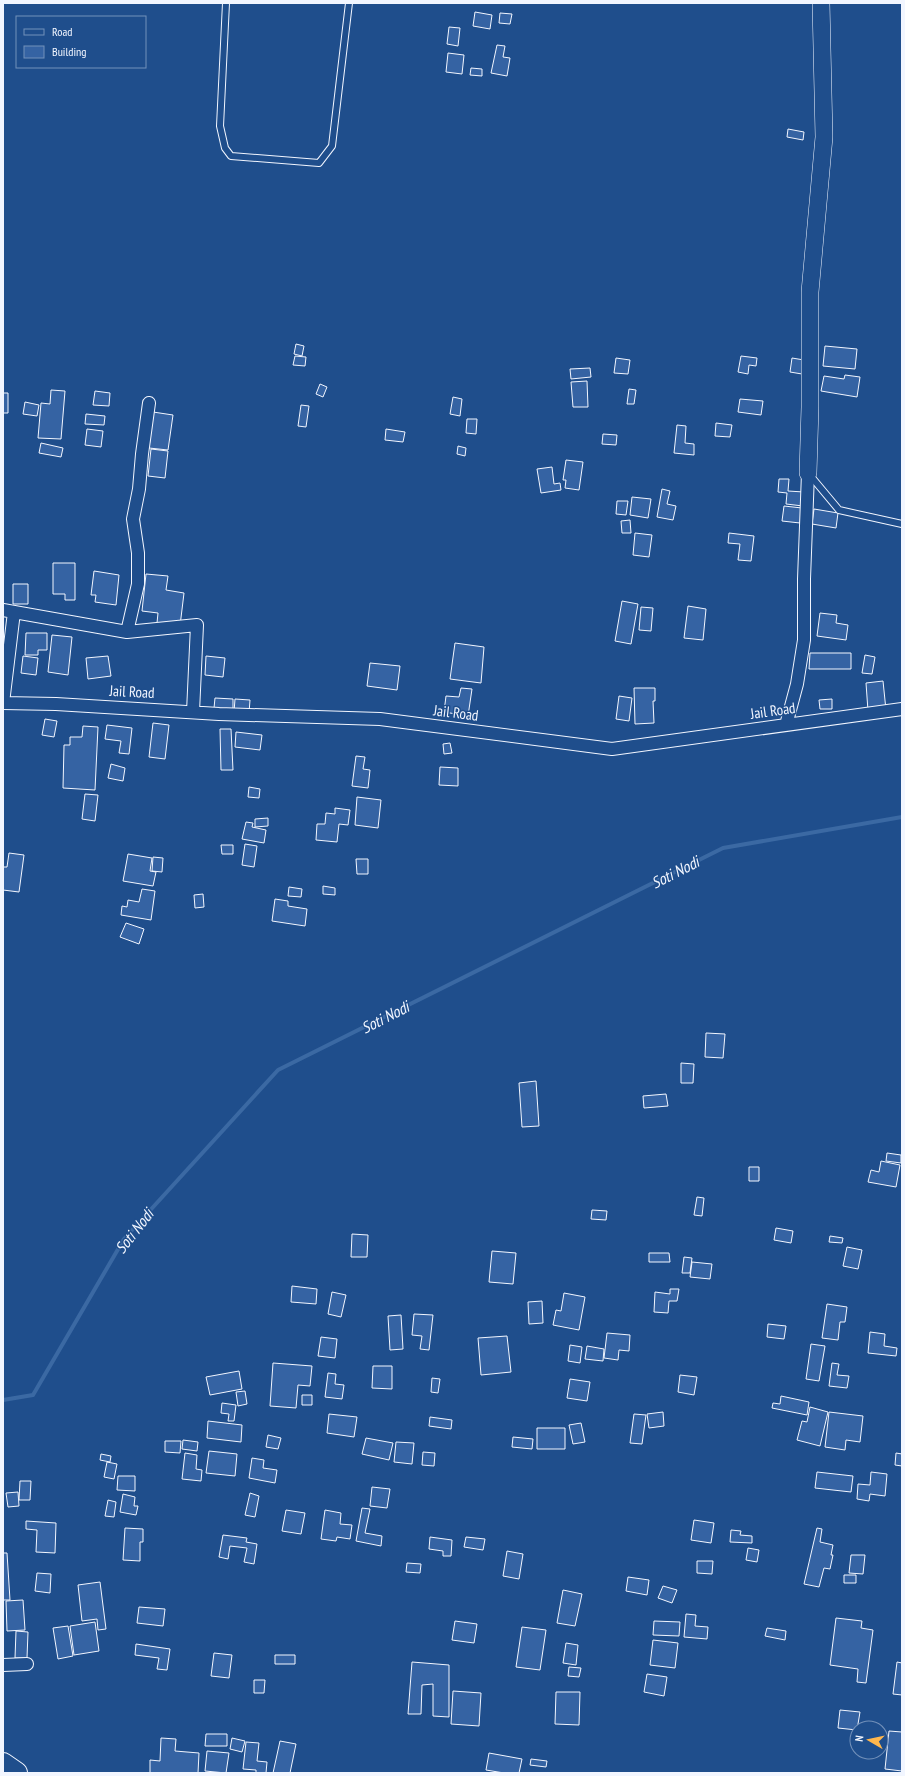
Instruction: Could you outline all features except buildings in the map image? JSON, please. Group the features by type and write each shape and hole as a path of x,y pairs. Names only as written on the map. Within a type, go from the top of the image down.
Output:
{"highway":[{"path":"3,1764 16,1773"}],"street":[{"path":"786,725 797,684 804,640 804,579 810,407 810,292 824,137 821,3"},
{"path":"127,632 138,584 138,553 133,519 140,489 142,454 149,403"},
{"path":"3,703 9,611 127,632 197,625 193,712"},
{"name":"Jail Road","path":"3,703 56,704 193,712 380,719 612,749 902,709"},
{"path":"3,1665 27,1664"}],"lane":[{"path":"226,3 220,126 225,148 231,156 319,163 332,146 349,3"},
{"path":"808,473 839,510 902,524"}],"waterway":[{"name":"Soti Nodi","path":"3,1400 33,1395 124,1239 278,1070 723,848 902,817"}]}
